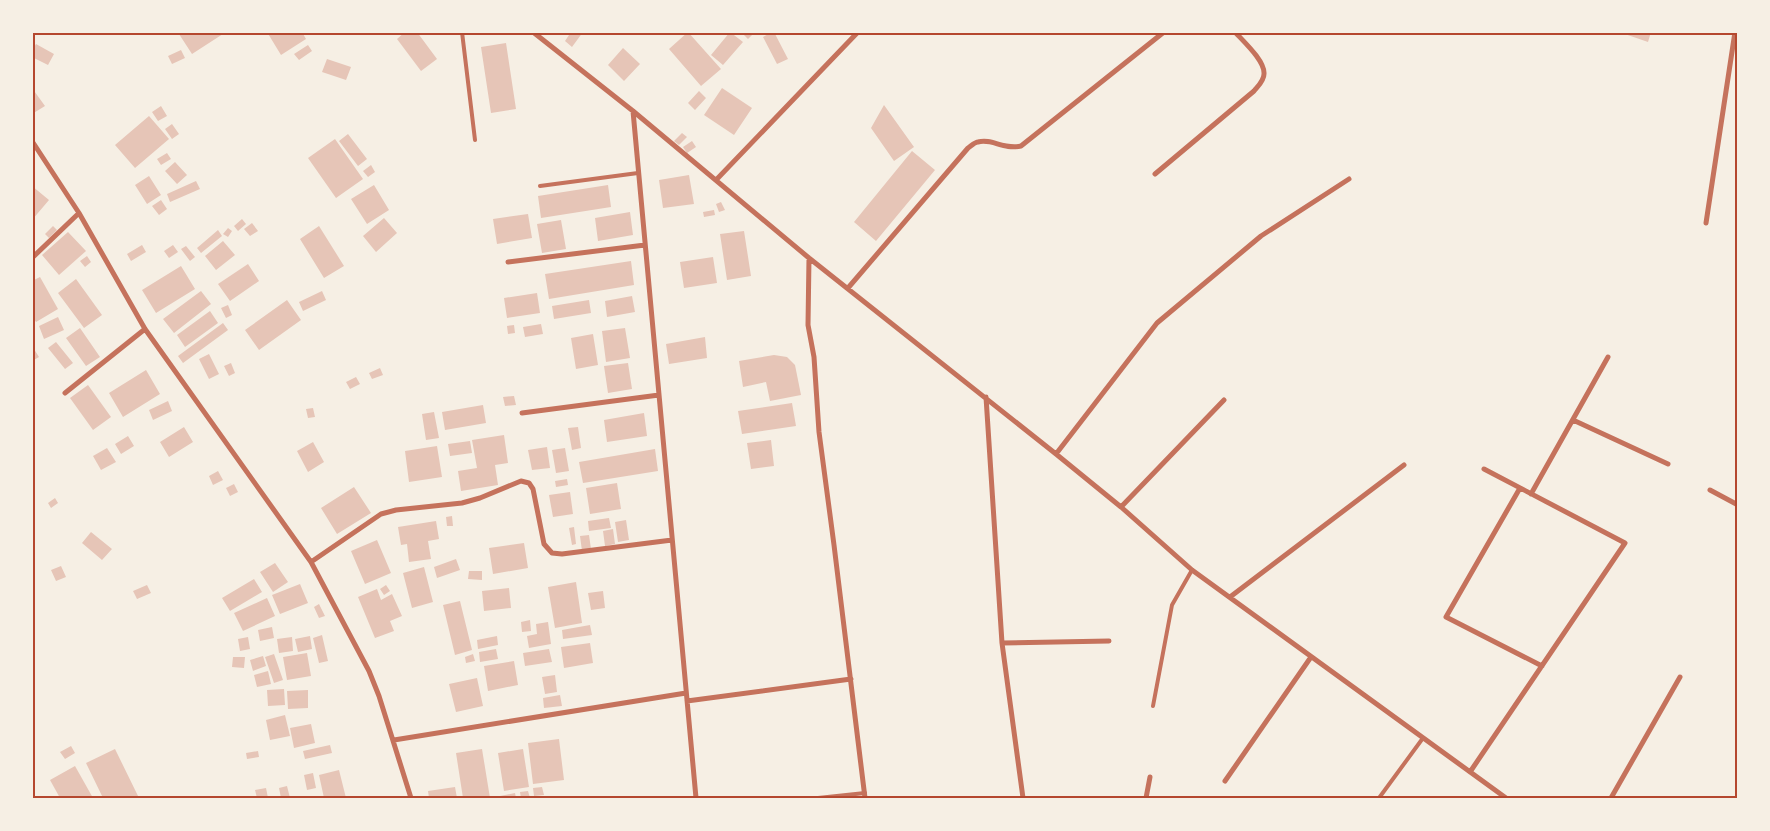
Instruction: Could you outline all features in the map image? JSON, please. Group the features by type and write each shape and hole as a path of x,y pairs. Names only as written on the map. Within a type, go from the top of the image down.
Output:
{"street":[{"path":"533,32 717,179 809,258 986,397 1121,507 1192,570 1506,798"},
{"path":"717,179 858,32"},
{"path":"848,288 968,148 977,142 988,142 1012,148 1021,146 1164,32"},
{"path":"1155,174 1254,91 1263,78 1265,74 1262,65 1235,32"},
{"path":"1706,223 1735,32"},
{"path":"633,111 696,798"},
{"path":"32,141 78,213 145,329 311,562 380,696 411,798"},
{"path":"1056,454 1157,323 1261,236 1349,180"},
{"path":"32,258 78,213"},
{"path":"508,262 645,245"},
{"path":"809,258 808,325 814,357 819,432 865,796"},
{"path":"65,393 145,329"},
{"path":"1531,494 1608,357"},
{"path":"522,413 659,395"},
{"path":"986,397 1002,643 1023,798"},
{"path":"1121,507 1224,400"},
{"path":"1573,420 1668,464"},
{"path":"1230,597 1404,465"},
{"path":"1470,772 1625,543 1484,469"},
{"path":"311,562 381,514 396,510 480,498 521,481 529,483 533,489 544,544 552,553 562,554 672,540"},
{"path":"1520,488 1446,617 1542,666"},
{"path":"1710,490 1738,505"},
{"path":"1002,643 1109,642"},
{"path":"1225,782 1311,657"},
{"path":"1611,798 1680,677"},
{"path":"687,701 851,679"},
{"path":"394,740 686,693"},
{"path":"1146,798 1150,777"}],"lane":[{"path":"462,32 475,140"},
{"path":"540,186 638,173"},
{"path":"1153,706 1172,605 1192,570"},
{"path":"1379,798 1423,738"},
{"path":"818,798 865,796"}],"building":[{"path":"181,32 226,32 192,54 179,34"},
{"path":"267,32 302,32 306,39 281,55"},
{"path":"405,32 417,32 437,59 421,71 397,39"},
{"path":"571,32 583,32 572,47 565,41"},
{"path":"688,32 721,69 701,86 669,49"},
{"path":"730,32 743,42 723,65 711,55"},
{"path":"741,32 751,32 753,34 748,39"},
{"path":"774,32 788,59 777,64 763,37"},
{"path":"1619,32 1651,32 1648,42"},
{"path":"506,43 516,109 491,113 481,47"},
{"path":"36,44 54,54 48,65 32,57 32,51"},
{"path":"308,45 312,51 299,60 294,54"},
{"path":"623,48 640,64 624,81 608,65"},
{"path":"181,50 185,58 172,64 168,56"},
{"path":"327,59 351,67 346,80 322,72"},
{"path":"32,88 45,106 32,114"},
{"path":"722,88 752,108 734,135 704,115"},
{"path":"699,91 706,98 695,110 688,103"},
{"path":"884,105 914,147 894,161 871,128"},
{"path":"161,106 167,116 158,121 152,112"},
{"path":"149,116 169,139 135,168 115,145"},
{"path":"172,124 179,134 172,139 165,129"},
{"path":"682,133 687,137 679,145 674,141"},
{"path":"348,134 367,159 358,166 339,141"},
{"path":"335,139 363,179 336,198 308,158"},
{"path":"692,141 696,147 687,153 683,147"},
{"path":"912,151 935,170 876,241 854,222"},
{"path":"167,153 171,159 161,165 157,159"},
{"path":"175,162 187,175 177,184 165,171"},
{"path":"371,165 375,172 368,177 363,171"},
{"path":"689,175 694,204 663,208 659,180"},
{"path":"149,176 161,195 147,204 135,185"},
{"path":"196,181 200,189 170,202 167,194"},
{"path":"374,185 389,210 367,224 351,199"},
{"path":"608,185 611,207 541,218 538,196"},
{"path":"32,186 49,200 32,220"},
{"path":"161,200 167,209 159,215 152,206"},
{"path":"721,202 725,210 719,212 716,204"},
{"path":"714,210 715,215 704,217 703,212"},
{"path":"630,212 633,235 598,241 595,218"},
{"path":"528,214 532,238 497,244 493,219"},
{"path":"384,218 397,233 376,252 363,236"},
{"path":"242,219 246,224 238,231 234,226"},
{"path":"561,220 566,249 542,253 537,224"},
{"path":"252,223 258,231 250,236 244,229"},
{"path":"53,226 57,230 49,238 45,234"},
{"path":"319,226 344,266 324,278 300,239"},
{"path":"228,228 232,231 228,237 223,234"},
{"path":"218,230 222,236 201,253 197,248"},
{"path":"744,231 751,276 727,280 720,234"},
{"path":"68,232 86,251 59,275 42,255"},
{"path":"223,241 235,255 216,270 205,256"},
{"path":"142,245 146,252 131,261 127,254"},
{"path":"173,245 178,252 169,258 164,251"},
{"path":"186,246 195,257 190,261 181,249"},
{"path":"87,256 91,262 85,267 80,261"},
{"path":"713,257 717,283 684,288 680,262"},
{"path":"631,261 634,285 549,299 545,274"},
{"path":"248,264 259,281 230,301 218,284"},
{"path":"181,266 195,289 156,313 142,290"},
{"path":"40,277 58,309 36,322 32,316 32,281"},
{"path":"76,279 102,315 84,328 58,293"},
{"path":"201,291 211,304 174,333 163,319"},
{"path":"322,291 326,300 303,311 299,302"},
{"path":"537,293 540,313 507,318 504,298"},
{"path":"632,296 635,312 607,317 605,301"},
{"path":"287,300 301,320 259,350 245,330"},
{"path":"589,300 591,313 554,319 552,306"},
{"path":"228,305 232,315 226,318 221,308"},
{"path":"210,311 218,323 185,347 177,335"},
{"path":"58,317 64,330 44,339 39,326"},
{"path":"223,323 228,330 183,363 178,356"},
{"path":"541,324 543,334 525,337 523,327"},
{"path":"514,325 515,333 508,334 507,326"},
{"path":"80,328 100,357 86,366 66,338"},
{"path":"625,328 630,358 606,362 602,331"},
{"path":"593,334 598,365 576,369 571,338"},
{"path":"705,337 707,358 669,364 666,344"},
{"path":"56,342 73,363 65,369 48,348"},
{"path":"32,346 39,357 32,361"},
{"path":"209,354 219,374 209,379 199,359"},
{"path":"774,355 787,357 795,365 801,395 770,401 766,382 743,387 739,361"},
{"path":"231,363 235,373 229,376 224,366"},
{"path":"628,363 632,389 608,393 604,366"},
{"path":"380,368 383,375 372,379 369,373"},
{"path":"146,370 160,394 123,417 109,393"},
{"path":"356,377 360,384 350,389 346,382"},
{"path":"88,385 111,417 93,430 70,398"},
{"path":"514,396 516,405 505,406 503,397"},
{"path":"168,401 172,411 153,420 149,410"},
{"path":"792,403 796,426 742,434 738,411"},
{"path":"483,405 486,423 445,430 442,412"},
{"path":"313,408 315,417 308,418 306,409"},
{"path":"434,412 439,438 426,440 422,414"},
{"path":"644,413 647,436 607,442 604,420"},
{"path":"184,427 193,442 169,457 160,442"},
{"path":"578,427 581,448 572,450 568,428"},
{"path":"504,435 508,463 495,465 498,485 461,491 458,471 477,468 472,440"},
{"path":"128,436 134,446 121,454 115,444"},
{"path":"771,440 774,466 751,469 747,443"},
{"path":"470,441 472,453 450,456 448,444"},
{"path":"313,442 324,462 308,472 297,451"},
{"path":"437,446 442,477 409,482 405,451"},
{"path":"547,447 550,468 532,470 528,450"},
{"path":"107,448 116,462 101,470 93,456"},
{"path":"565,448 569,471 556,473 552,450"},
{"path":"655,449 658,471 583,483 579,462"},
{"path":"218,471 223,480 213,485 209,476"},
{"path":"567,479 568,485 556,487 555,481"},
{"path":"617,483 621,509 590,514 586,488"},
{"path":"234,484 238,492 230,496 226,488"},
{"path":"354,487 371,513 337,534 321,508"},
{"path":"570,492 573,514 553,517 549,495"},
{"path":"55,498 58,503 51,508 48,503"},
{"path":"452,516 453,526 447,526 446,517"},
{"path":"609,518 611,528 589,531 588,521"},
{"path":"626,520 629,540 618,542 615,522"},
{"path":"436,521 439,539 428,541 431,559 409,562 407,544 401,545 398,527"},
{"path":"574,527 576,544 572,545 569,528"},
{"path":"613,529 615,544 605,546 603,531"},
{"path":"91,532 112,549 102,560 82,543"},
{"path":"589,535 591,549 582,551 580,536"},
{"path":"377,540 391,573 365,584 351,551"},
{"path":"524,543 528,568 493,574 489,548"},
{"path":"456,559 460,570 437,578 434,567"},
{"path":"275,563 288,582 273,592 260,572"},
{"path":"61,566 66,577 56,581 51,570"},
{"path":"424,567 433,602 412,608 403,573"},
{"path":"469,571 482,571 482,580 468,579"},
{"path":"254,579 262,592 230,611 222,598"},
{"path":"576,582 582,623 555,628 548,587"},
{"path":"300,584 308,603 280,614 272,595"},
{"path":"147,585 151,593 137,599 133,591"},
{"path":"386,585 390,591 384,595 380,589"},
{"path":"509,588 511,608 484,611 482,591"},
{"path":"377,589 381,600 392,594 402,616 390,621 394,631 375,638 358,597"},
{"path":"603,591 605,608 591,610 588,593"},
{"path":"267,598 275,616 243,631 234,613"},
{"path":"460,601 472,650 455,655 443,605"},
{"path":"319,604 325,616 319,618 314,607"},
{"path":"530,620 531,631 522,632 521,622"},
{"path":"548,622 551,644 529,648 527,636 537,634 536,624"},
{"path":"590,625 592,635 563,639 562,630"},
{"path":"272,627 274,638 260,641 258,630"},
{"path":"322,635 328,661 319,663 313,638"},
{"path":"310,636 312,649 298,652 295,639"},
{"path":"497,636 498,645 478,649 477,640"},
{"path":"248,637 250,649 240,651 238,639"},
{"path":"292,637 293,651 279,653 277,639"},
{"path":"590,643 593,663 564,668 561,647"},
{"path":"496,649 498,659 480,662 479,652"},
{"path":"549,649 552,662 525,666 523,653"},
{"path":"307,653 311,676 287,680 283,657"},
{"path":"274,654 283,680 274,683 265,657"},
{"path":"473,654 475,661 466,663 465,657"},
{"path":"263,656 266,666 253,671 250,660"},
{"path":"233,657 245,657 244,668 232,667"},
{"path":"514,661 518,685 488,691 484,666"},
{"path":"268,671 271,684 257,687 254,675"},
{"path":"555,675 557,692 545,694 542,677"},
{"path":"477,678 483,706 456,712 449,684"},
{"path":"284,689 285,705 268,706 267,690"},
{"path":"308,690 308,708 288,709 287,691"},
{"path":"560,695 562,706 544,708 543,698"},
{"path":"285,715 290,736 270,740 266,720"},
{"path":"311,724 315,743 294,748 290,728"},
{"path":"559,739 564,780 533,784 528,743"},
{"path":"330,745 332,753 305,759 303,751"},
{"path":"71,746 75,753 65,759 60,752"},
{"path":"115,749 139,798 103,798 86,763"},
{"path":"482,749 490,798 463,798 456,753"},
{"path":"523,749 529,787 504,791 498,753"},
{"path":"258,751 259,757 247,759 246,753"},
{"path":"75,766 93,798 60,798 50,780"},
{"path":"339,770 346,798 324,798 319,775"},
{"path":"313,773 316,788 307,790 304,775"},
{"path":"287,786 290,798 281,798 279,788"},
{"path":"455,787 457,798 429,798 428,791"},
{"path":"542,787 544,795 534,796 533,788"},
{"path":"266,788 268,798 257,798 255,790"},
{"path":"528,791 530,798 521,798 520,792"},
{"path":"515,793 516,798 500,798 500,796"}]}
